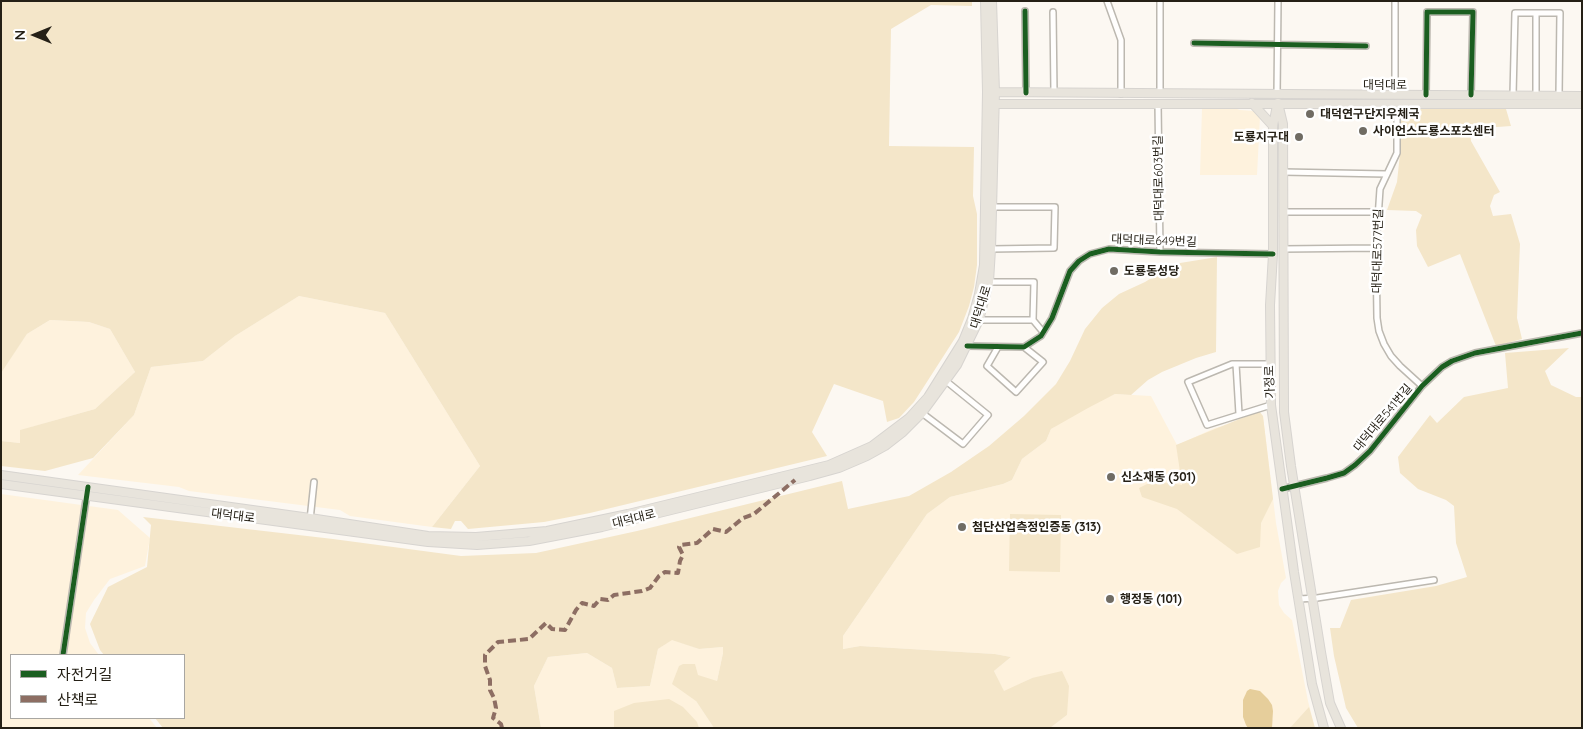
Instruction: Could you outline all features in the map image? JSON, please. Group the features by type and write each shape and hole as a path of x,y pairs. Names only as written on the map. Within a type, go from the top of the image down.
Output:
{"main road":[{"path":"985,1 991,92"},
{"path":"991,92 992,1"},
{"name":"대덕대로","path":"1,475 310,521 428,542 476,545 561,536 621,523 839,468 885,446 903,432 922,413 958,365 968,346 989,282 992,207 991,92 1582,104"},
{"name":"대덕대로","path":"1396,99 1426,95 1582,96"},
{"name":"대덕대로","path":"991,104 1252,103 1277,99"},
{"name":"가정로","path":"1277,99 1273,126 1273,254 1270,305 1271,405 1298,599 1312,684 1324,728"},
{"name":"가정로","path":"1277,99 1283,124 1284,412 1291,466 1330,703 1341,728"},
{"path":"1252,103 1273,126"},
{"name":"대덕대로","path":"1,484 87,496 428,536 476,537 526,534 561,529 829,465 872,446 909,418 928,397 963,341 979,294 984,265 991,104"}],"street":[{"path":"1107,1 1121,40 1121,94"},
{"path":"1160,1 1160,94"},
{"path":"1277,99 1278,1"},
{"name":"대덕대로577번길","path":"1395,1 1397,153 1380,189 1376,248 1379,331 1391,356 1422,386"},
{"path":"1025,11 1026,93"},
{"path":"1053,12 1054,93"},
{"path":"1426,95 1427,12 1473,12 1471,95"},
{"path":"1514,95 1515,13 1560,13 1559,96"},
{"path":"1536,13 1536,96"},
{"path":"1194,43 1366,46"},
{"name":"대덕대로603번길","path":"1158,103 1160,252"},
{"path":"1282,172 1386,174"},
{"path":"991,249 1054,248 1055,207 992,207"},
{"path":"1282,212 1378,212"},
{"path":"1283,249 1376,248"},
{"name":"대덕대로649번길","path":"1024,347 1041,336 1063,292 1070,271 1084,257 1090,254 1109,249 1273,254"},
{"path":"989,282 1034,282 1033,320 1043,332"},
{"path":"978,320 1033,320"},
{"name":"대덕대로541번길","path":"1282,489 1344,473 1355,465 1387,430 1422,386 1442,367 1463,356 1582,334"},
{"path":"968,346 1024,347 1043,362 1016,392 987,366 998,347"},
{"path":"1270,364 1232,364 1188,382 1207,425 1271,405"},
{"path":"1236,364 1239,414"},
{"path":"922,413 963,444 988,415 946,381"},
{"path":"310,521 314,482"},
{"path":"63,654 88,487"},
{"path":"1298,599 1434,580"}],"shaded area":[{"path":"1,1 972,1 972,6 931,5 891,29 889,146 974,147 973,196 977,214 977,265 969,306 959,332 914,402 899,418 887,422 883,401 834,384 812,432 827,456 590,513 544,522 468,529 461,521 455,521 451,529 432,527 480,466 385,313 299,296 235,336 203,361 151,367 134,415 93,458 45,471 1,466 1,441 20,443 20,430 95,409 135,372 110,329 89,322 50,320 27,334 1,373"},
{"path":"1405,107 1506,109 1511,126 1470,129 1471,141 1500,192 1494,195 1490,206 1493,216 1511,214 1520,244 1517,318 1522,339 1496,346 1460,254 1428,267 1417,246 1416,230 1422,215 1416,211 1387,210 1397,182 1401,144 1400,112"},
{"path":"1202,108 1254,111 1260,117 1257,175 1200,175"},
{"path":"1217,257 1216,352 1162,372 1148,380 1131,395 1115,394 1088,408 1051,429 1046,441 1022,459 1012,480 950,497 927,514 843,636 843,649 860,646 995,654 1011,657 994,671 1004,691 1032,678 1062,671 1069,686 1067,715 1050,728 714,728 696,701 672,684 679,666 683,664 695,664 698,675 717,681 723,647 699,649 672,640 658,649 650,686 617,688 612,668 587,653 548,657 534,686 541,728 163,728 156,719 185,719 185,654 103,654 90,624 108,587 147,567 151,525 143,517 461,556 536,553 637,531 842,481 848,509 909,496 951,472 989,446 1024,416 1056,384 1070,361 1085,329 1102,308 1119,294 1145,282 1174,264"},
{"path":"299,296 385,313 480,466 432,527 350,516 340,510 78,475 134,415 151,367 203,361 235,336"},
{"path":"50,320 89,322 110,329 135,372 95,409 21,430 20,443 1,441 2,370 27,334"},
{"path":"1569,348 1545,371 1551,385 1576,397 1582,397 1582,728 1358,728 1346,708 1334,656 1330,628 1340,628 1351,600 1436,586 1467,577 1456,543 1454,506 1446,500 1418,489 1400,473 1398,457 1430,415 1437,423 1464,397 1508,388 1505,353"},
{"path":"1115,394 1151,396 1177,445 1215,428 1263,416 1276,523 1286,578 1281,583 1278,591 1279,605 1292,620 1315,728 1050,728 1067,715 1032,678 1004,692 994,671 1011,657 995,654 860,646 843,649 843,636 927,514 950,497 1012,480 1022,459 1046,441 1051,429 1079,410"},
{"path":"1259,411 1263,416 1273,499 1261,523 1260,547 1237,554 1177,509 1142,497 1139,488 1151,482 1182,485 1176,445"},
{"path":"1,494 118,510 150,538 145,566 110,579 86,613 85,628 90,643 98,654 10,654 10,719 150,719 157,728 1,728"},
{"path":"1010,514 1061,515 1060,572 1009,571"},
{"path":"672,639 699,649 723,647 717,681 696,701 714,728 541,728 534,686 548,657 587,653 612,668 617,688 650,686 658,649"},
{"path":"1250,689 1260,691 1272,705 1272,728 1248,728 1246,725 1243,717 1243,700"},
{"path":"669,699 683,707 697,722 699,728 614,728 614,711 634,703"},
{"path":"1309,707 1315,728 1290,728"}],"marked path":[{"path":"502,728 501,724 493,718 496,708 485,666 485,655 498,642 529,639 546,623 552,629 565,630 582,603 594,606 600,599 608,600 614,595 650,588 659,576 665,572 678,573 683,555 679,547 680,545 697,543 713,529 726,532 743,518 754,514 795,480"}],"cycle path":[{"path":"1025,11 1026,93"},
{"path":"1426,95 1427,12 1473,12 1471,95"},
{"path":"1194,43 1366,46"},
{"path":"967,346 1024,347 1041,336 1052,318 1070,271 1079,261 1090,254 1109,249 1273,254"},
{"path":"1282,489 1344,473 1355,465 1370,451 1422,386 1442,367 1452,361 1475,353 1582,333"},
{"path":"63,654 88,487"}],"place":[{"name":"대덕연구단지우체국","path":"1310,114"},
{"name":"사이언스도룡스포츠센터","path":"1363,131"},
{"name":"도룡지구대","path":"1299,137"},
{"name":"도룡동성당","path":"1114,271"},
{"name":"신소재동 (301)","path":"1111,477"},
{"name":"첨단산업측정인증동 (313)","path":"962,527"},
{"name":"행정동 (101)","path":"1110,599"}]}
